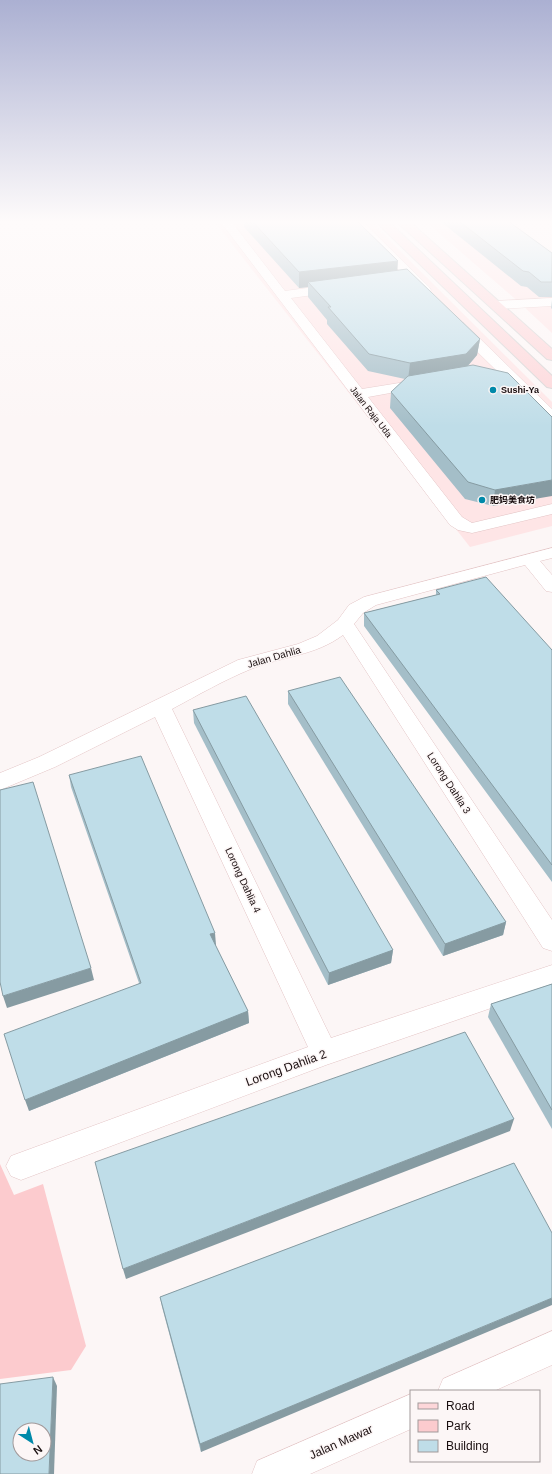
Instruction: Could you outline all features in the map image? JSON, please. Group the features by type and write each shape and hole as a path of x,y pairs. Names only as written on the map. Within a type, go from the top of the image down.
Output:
{"main road":[{"path":"453,290 552,384"},
{"path":"480,290 552,356"}],"street":[{"name":"Jalan Raja Uda","path":"279,290 456,521 464,526 472,528 550,509"},
{"path":"282,295 321,290"},
{"path":"424,290 434,300"},
{"path":"497,305 552,302"},
{"path":"450,316 552,417"},
{"path":"489,372 532,365"},
{"path":"358,394 438,381"},
{"name":"Jalan Dahlia","path":"0,782 47,762 161,707 199,686 245,664 305,648 324,640 345,624 356,609 370,601 552,553"},
{"path":"530,560 552,587"},
{"name":"Lorong Dahlia 3","path":"345,624 552,941"},
{"name":"Lorong Dahlia 4","path":"161,707 324,1053"},
{"name":"Lorong Dahlia 2","path":"21,1166 324,1053 552,976"},
{"path":"457,1390 552,1348"},
{"name":"Jalan Mawar","path":"270,1474 410,1411"}],"shaded area":[{"path":"268,290 439,290 552,402 552,526 470,547"},
{"path":"505,290 552,290 552,333"}],"green space":[{"path":"0,1164 14,1195 43,1184 86,1346 71,1370 0,1379"}],"building":[{"path":"315,290 429,290 480,339 466,354 410,363 369,354 328,307 331,307"},
{"path":"473,365 508,373 552,417 552,480 495,490 468,482 391,392 408,376"},
{"path":"486,577 552,650 552,865 364,613 440,594 436,590"},
{"path":"340,677 506,922 445,944 288,691"},
{"path":"246,696 393,950 329,973 193,710"},
{"path":"141,756 215,933 210,934 248,1011 25,1100 4,1034 141,983 69,775"},
{"path":"33,782 91,968 3,996 0,982 0,790"},
{"path":"552,984 552,1110 491,1004"},
{"path":"465,1032 514,1119 123,1269 95,1162"},
{"path":"514,1163 552,1233 552,1298 200,1444 160,1297"},
{"path":"53,1377 51,1422 12,1422 12,1462 49,1462 49,1474 0,1474 0,1384"}],"place":[{"name":"Sushi-Ya","path":"493,390"},
{"name":"肥妈美食坊","path":"482,500"}]}
